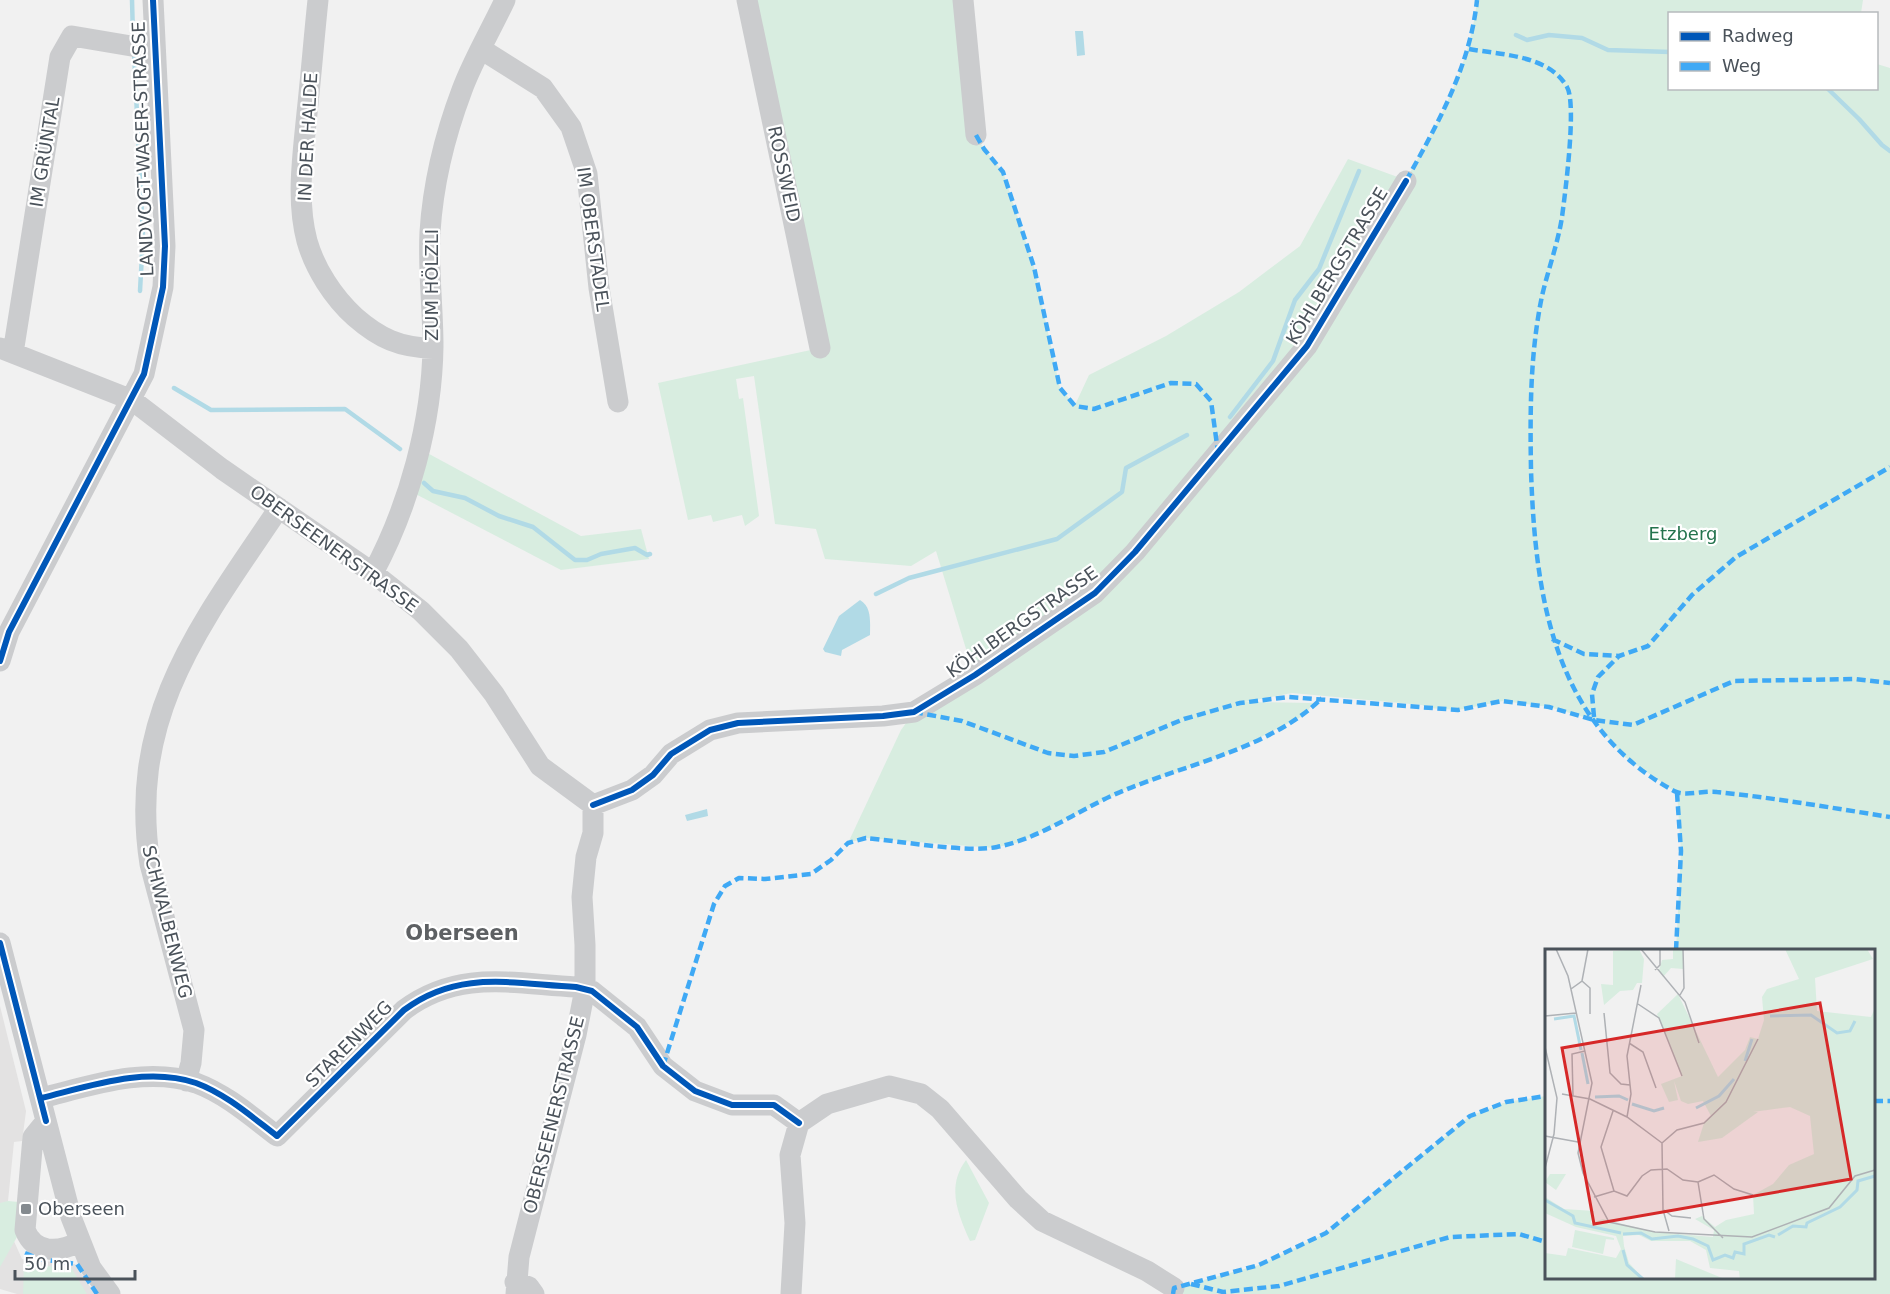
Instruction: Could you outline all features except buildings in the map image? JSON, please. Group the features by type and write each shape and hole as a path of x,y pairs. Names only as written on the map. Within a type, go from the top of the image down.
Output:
{"street":[{"name":"LANDVOGT-WASER-STRASSE","path":"132,400 144,374 163,287 165,246 153,0"},
{"name":"IN DER HALDE","path":"318,0 302,162 302,200 307,240 321,274 344,307 373,332 409,348 433,348"},
{"name":"ZUM HÖLZLI","path":"373,573 387,547 420,449 429,411 433,348 430,233 436,186 447,137 462,89 505,0"},
{"name":"ROSSWEID","path":"747,0 820,348"},
{"path":"963,0 976,135"},
{"name":"IM GRÜNTAL","path":"132,400 6,351 60,57 72,36 155,50"},
{"name":"IM OBERSTADEL","path":"481,49 543,88 571,127 587,174 599,288 618,402"},
{"name":"KÖHLBERGSTRASSE","path":"593,805 632,790 653,775 670,754 710,730 738,723 883,716 914,712 975,675 1095,593 1136,552 1307,346 1406,181"},
{"path":"0,661 9,632 132,400"},
{"name":"OBERSEENERSTRASSE","path":"132,400 279,508 373,573 421,611 459,649 494,694 540,766 593,805 593,833 586,857 582,897 585,989 576,1035 519,1257 515,1288"},
{"name":"SCHWALBENWEG","path":"186,1081 191,1063 194,1030 150,864 144,794 150,751 170,684 199,627 279,508"},
{"path":"0,943 80,1242 91,1268 110,1294"},
{"name":"STARENWEG","path":"41,1098 125,1078 186,1081 198,1084 241,1109 277,1137 404,1010 424,995 453,984 479,982 585,989 606,1000 637,1027 663,1066 695,1091 732,1105 774,1105 799,1123"},
{"path":"791,1294 795,1223 790,1155 799,1123 827,1104 888,1086 921,1094 940,1109 1018,1199 1042,1221 1147,1270 1174,1288"},
{"path":"46,1121 33,1137 25,1230 32,1242 44,1250 62,1249 80,1242"},
{"path":"515,1288 529,1287 534,1294"}],"shaded area":[{"path":"0,1006 26,1111 22,1141 14,1142 8,1201 13,1239 22,1259 75,1264 95,1294 17,1294 0,1289"}],"green space":[{"name":"Etzberg","path":"747,0 963,0 976,135 1003,172 1034,267 1060,388 1075,405 1089,375 1166,336 1239,292 1300,246 1348,159 1406,180 1451,94 1467,48 1477,0 1863,0 1861,12 1668,12 1668,90 1878,90 1878,64 1890,68 1890,1294 1173,1294 1174,1288 1259,1265 1326,1233 1470,1116 1506,1102 1545,1096 1545,1279 1875,1279 1875,949 1676,949 1681,851 1677,793 1622,755 1594,720 1549,707 1503,701 1458,710 1292,693 1245,702 1313,703 1305,715 1225,755 1125,790 1020,842 994,848 866,838 848,843 901,730 914,712 974,675 936,551 911,566 825,559 816,529 775,524 754,376 736,379 739,399 743,398 759,516 745,526 742,515 713,522 711,515 688,520 658,383 820,348"},
{"path":"420,449 581,536 641,529 649,559 561,570 406,489"},
{"path":"966,1160 989,1203 975,1240 970,1241 958,1211 955,1190 960,1170"},
{"path":"18,1202 17,1237 0,1267 0,1203"},
{"path":"24,1263 72,1269 87,1294 23,1294"}],"water":[{"path":"1075,31 1083,31 1085,55 1077,56"},
{"path":"860,600 867,607 870,635 842,650 841,656 825,652 823,649 839,616"},
{"path":"707,809 708,816 687,821 685,815"}],"waterway":[{"path":"132,0 133,36"},
{"path":"1516,35 1527,40 1549,35 1582,38 1608,50 1668,52"},
{"path":"134,53 143,236 140,291"},
{"path":"1829,90 1890,151"},
{"path":"1230,417 1273,361 1295,300 1319,269 1359,171"},
{"path":"174,388 211,410 345,409 400,449"},
{"path":"876,594 909,578 1057,539 1122,492 1126,468 1187,435"},
{"path":"424,483 433,491 465,498 499,516 533,527 575,560 587,560 601,554 635,548 647,555 650,554"}],"marked path":[{"path":"1406,181 1451,94 1467,48 1477,0"},
{"path":"1469,49 1510,55 1537,62 1559,76 1567,87 1570,97 1569,150 1562,217 1542,296 1535,339 1531,470 1538,564 1546,609 1559,653 1577,693 1601,731 1633,763 1679,793 1739,794 1890,817"},
{"path":"976,135 1003,172 1034,267 1060,388 1075,406 1094,409 1171,383 1196,384 1211,401 1218,452"},
{"path":"1594,717 1592,694 1598,677 1619,656 1648,646 1692,595 1736,557 1890,467"},
{"path":"1552,639 1584,654 1619,656"},
{"path":"914,712 962,721 1048,753 1074,756 1104,752 1184,719 1240,703 1288,697 1458,710 1502,701 1549,707 1594,720 1633,725 1734,681 1855,679 1890,683"},
{"path":"663,1066 714,904 725,886 739,878 765,879 811,874 831,860 848,843 866,838 969,849 1014,843 1125,790 1255,742 1302,715 1322,698"},
{"path":"1676,949 1681,851 1677,793"},
{"path":"1173,1294 1174,1288 1259,1265 1326,1233 1470,1116 1506,1102 1545,1096"},
{"path":"1875,1101 1890,1101"},
{"path":"1191,1284 1223,1292 1279,1286 1450,1237 1519,1234 1545,1242"},
{"path":"25,1253 39,1259 77,1264 97,1294"}],"cycle path":[{"path":"0,661 9,632 144,374 163,287 165,246 153,0"},
{"path":"593,805 632,790 653,775 671,754 710,730 738,723 883,716 914,712 975,675 1095,593 1135,552 1307,346 1406,181"},
{"path":"0,943 46,1121"},
{"path":"41,1098 98,1083 138,1077 177,1078 196,1083 218,1093 277,1136 404,1010 425,997 445,989 466,984 508,982 576,987 592,991 637,1027 663,1066 695,1091 732,1105 774,1105 799,1123"}],"place":[{"name":"Oberseen","path":"26,1209"}],"district":[{"name":"Oberseen","path":"462,933"}]}
